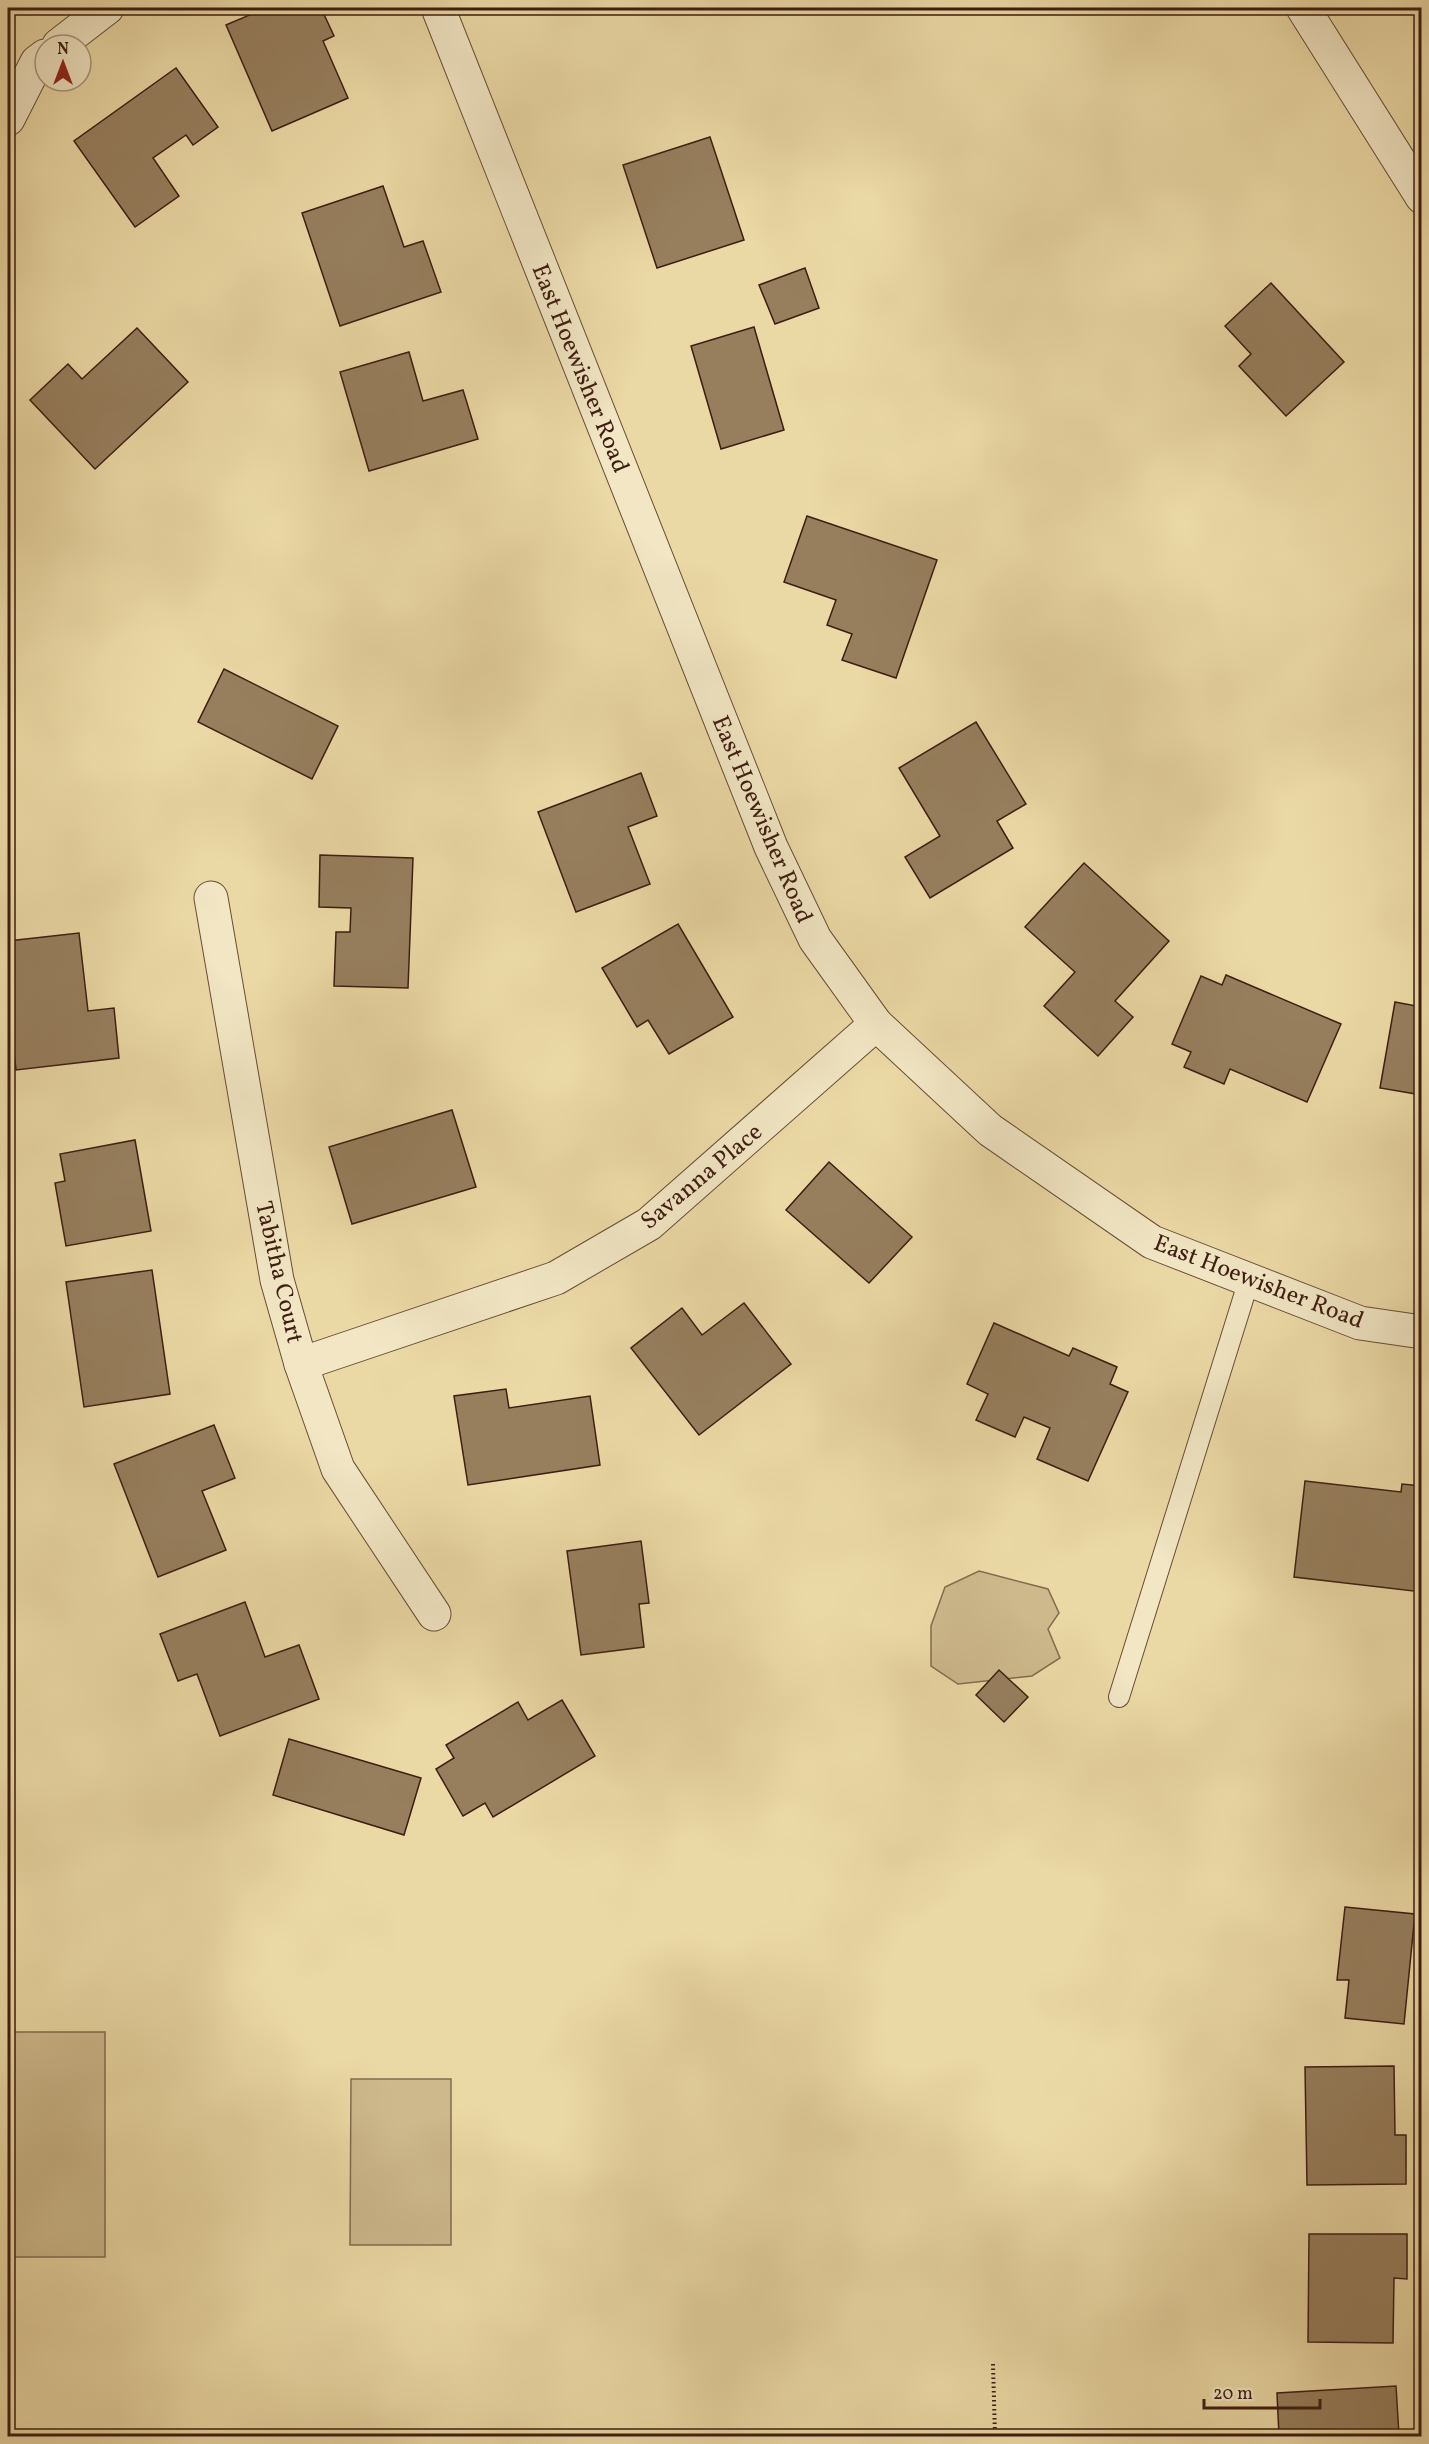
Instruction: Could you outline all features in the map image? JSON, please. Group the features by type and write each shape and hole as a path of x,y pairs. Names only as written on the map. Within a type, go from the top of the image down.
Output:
{"street":[{"path":"75,33 107,8"},
{"name":"East Hoewisher Road","path":"438,8 771,847 815,939 876,1024 990,1130 1152,1242 1360,1323 1422,1332"},
{"path":"1303,8 1422,197"},
{"path":"8,119 33,70"},
{"name":"Tabitha Court","path":"211,898 277,1280 301,1364 338,1470 434,1614"},
{"name":"Savanna Place","path":"301,1364 556,1278 639,1229 876,1024"}],"lane":[{"path":"1119,1697 1249,1280"}],"path":[{"path":"993,2364 994,2436"}],"shaded area":[{"path":"979,1571 1048,1589 1059,1613 1048,1629 1060,1658 1032,1676 958,1684 931,1666 931,1626 945,1587"},
{"path":"8,2032 105,2032 105,2257 8,2257"},
{"path":"351,2079 451,2079 451,2245 350,2245"}],"building":[{"path":"266,8 321,8 334,36 323,41 348,98 272,131 226,25"},
{"path":"176,68 218,127 193,145 186,135 153,158 179,196 135,227 74,141"},
{"path":"710,137 744,240 657,268 623,165"},
{"path":"383,186 404,247 423,241 441,292 340,326 302,213"},
{"path":"805,268 819,308 775,324 759,285"},
{"path":"1271,283 1344,362 1286,416 1239,366 1251,354 1225,326"},
{"path":"754,327 784,430 721,449 691,346"},
{"path":"137,328 188,382 95,469 30,400 68,364 82,379"},
{"path":"409,352 423,401 463,390 478,439 369,471 340,372"},
{"path":"807,516 937,560 896,678 842,660 852,634 827,625 836,600 784,582"},
{"path":"1419,592 1422,592 1422,649 1419,649"},
{"path":"224,669 338,726 312,779 198,722"},
{"path":"976,722 1026,804 997,821 1013,848 930,898 905,857 940,836 899,768"},
{"path":"641,773 657,816 628,827 650,884 576,912 538,812"},
{"path":"320,855 413,858 408,988 334,986 336,932 350,932 351,908 319,907"},
{"path":"1084,863 1169,941 1115,1001 1133,1017 1098,1056 1044,1006 1075,972 1025,927"},
{"path":"678,924 733,1017 669,1054 648,1020 637,1027 602,968"},
{"path":"79,933 88,1011 114,1008 119,1058 16,1070 8,996 8,941"},
{"path":"1226,975 1341,1024 1307,1102 1230,1069 1224,1084 1184,1067 1191,1052 1172,1044 1201,976 1222,985"},
{"path":"1395,1002 1422,1007 1422,1095 1380,1088"},
{"path":"452,1110 476,1187 352,1224 329,1147"},
{"path":"135,1140 151,1231 66,1246 55,1183 65,1181 60,1154"},
{"path":"829,1162 912,1237 869,1283 786,1210"},
{"path":"152,1270 170,1394 84,1407 66,1282"},
{"path":"744,1303 791,1364 699,1435 631,1348 682,1308 702,1335"},
{"path":"994,1323 1069,1356 1073,1348 1117,1367 1110,1384 1128,1392 1088,1481 1037,1459 1050,1428 1024,1417 1015,1437 976,1420 988,1394 967,1384"},
{"path":"506,1389 509,1408 590,1396 600,1465 468,1485 454,1396"},
{"path":"214,1425 235,1478 202,1491 226,1550 158,1577 114,1464"},
{"path":"1305,1481 1401,1492 1402,1484 1422,1486 1422,1592 1294,1577"},
{"path":"641,1541 649,1603 639,1604 644,1647 581,1655 567,1551"},
{"path":"245,1602 265,1657 299,1645 319,1699 220,1736 197,1674 178,1681 160,1634"},
{"path":"999,1670 1028,1697 1004,1722 976,1695"},
{"path":"562,1700 595,1756 493,1817 485,1803 463,1816 436,1769 454,1758 446,1745 518,1702 528,1720"},
{"path":"289,1739 421,1778 404,1835 273,1795"},
{"path":"1345,1907 1415,1914 1404,2024 1345,2018 1349,1980 1337,1980"},
{"path":"1394,2066 1395,2135 1406,2135 1406,2184 1307,2185 1305,2067"},
{"path":"1309,2234 1407,2234 1407,2279 1394,2278 1393,2343 1308,2342"},
{"path":"1396,2386 1399,2435 1279,2436 1277,2393"}]}
